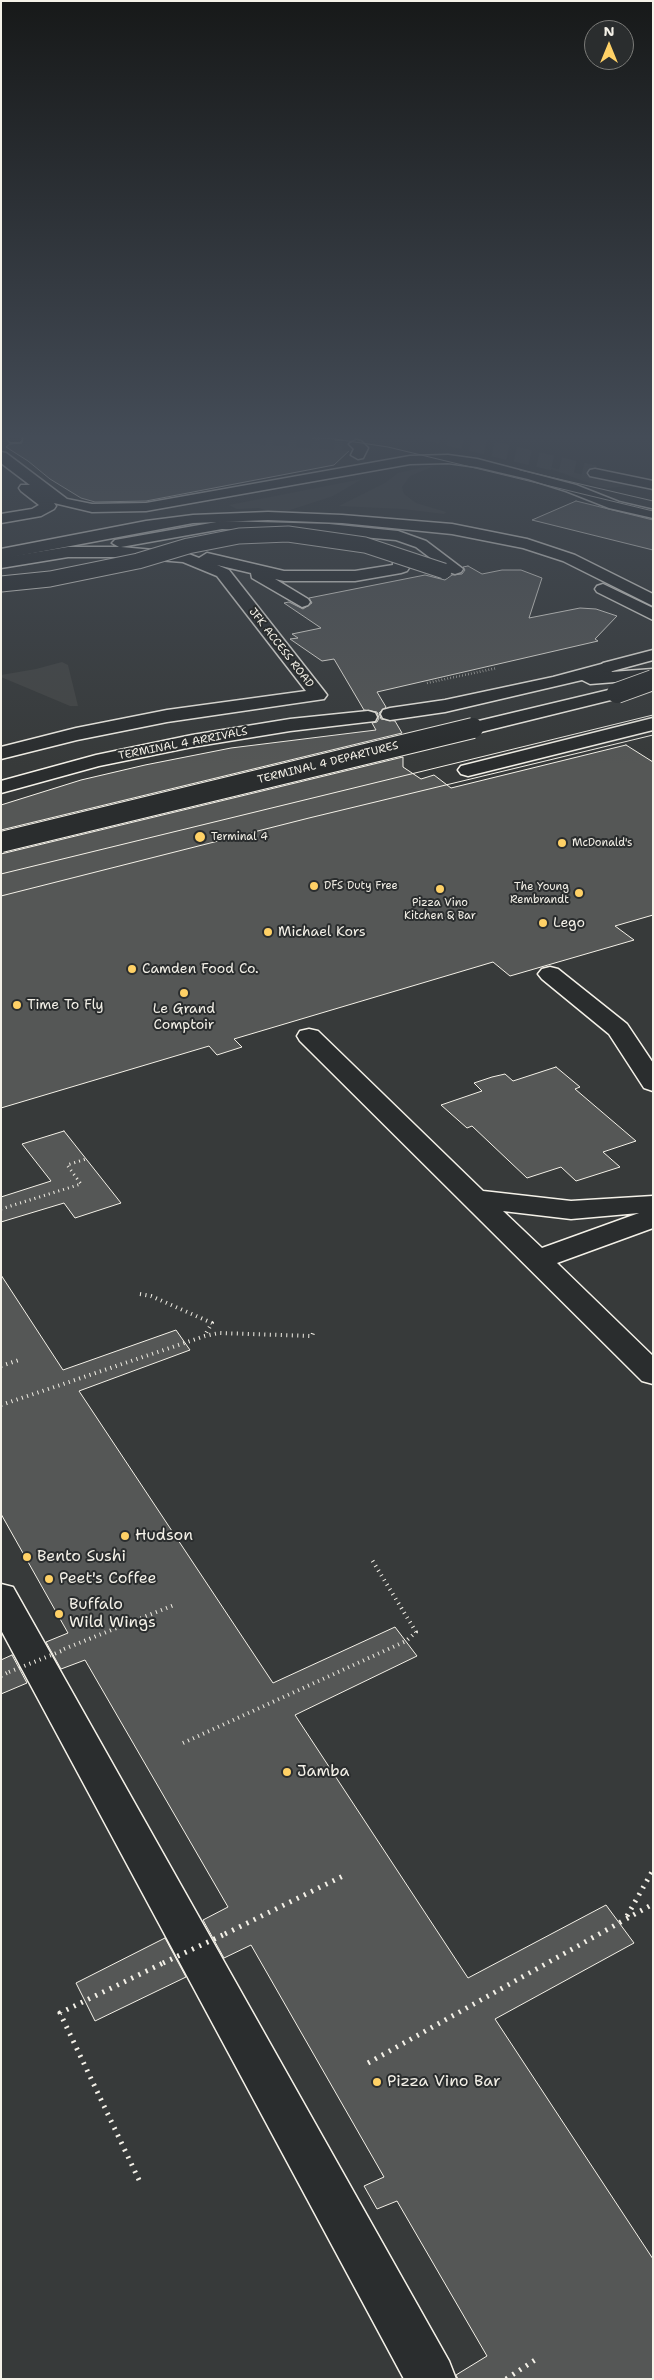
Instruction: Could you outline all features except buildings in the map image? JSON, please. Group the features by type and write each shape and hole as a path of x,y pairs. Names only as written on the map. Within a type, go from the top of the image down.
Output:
{"main road":[{"path":"1,554 52,544"},
{"path":"1,563 113,544"},
{"path":"1,584 50,579 138,561 198,544"},
{"path":"365,544 401,562 450,570 421,544"},
{"path":"505,544 532,551 567,566 603,589 653,615"},
{"path":"528,544 569,558 653,601"},
{"path":"552,544 580,553 653,586"},
{"path":"68,552 121,552 215,559 248,569 284,576 346,576 401,562"},
{"path":"186,558 223,573 248,569 302,602"},
{"name":"JFK ACCESS ROAD","path":"1,753 86,732 159,717 318,695 223,573"},
{"path":"556,682 582,673 653,655"},
{"path":"390,714 436,707 556,682 653,674"},
{"path":"529,687 570,692 653,681"},
{"name":"TERMINAL 4 DEPARTURES","path":"1,842 591,700 653,681"},
{"name":"TERMINAL 4 ARRIVALS","path":"1,788 86,764 186,742 281,726 368,717"},
{"path":"468,770 653,724"},
{"path":"550,974 618,1030 653,1083"},
{"path":"309,1036 653,1374"},
{"path":"473,1198 549,1209 571,1210 653,1204"},
{"path":"537,1260 653,1218"},
{"path":"1,1597 431,2379"}],"path":[{"path":"427,683 497,668"},
{"path":"1,1209 81,1184 66,1165 86,1159"},
{"path":"140,1294 151,1296 212,1323 205,1336"},
{"path":"1,1405 205,1336 219,1333 312,1336 314,1330"},
{"path":"1,1366 19,1360"},
{"path":"183,1743 406,1641 416,1632 372,1560"},
{"path":"1,1676 174,1605"},
{"path":"626,1917 653,1870"},
{"path":"139,2180 60,2012 345,1875"},
{"path":"368,2063 619,1923 626,1917 653,1904"},
{"path":"506,2379 538,2358"}],"shaded area":[{"path":"1,544 653,544 653,2379 1,2379"},
{"path":"62,662 68,665 78,706 70,706 1,677 1,675"}],"tram line":[{"path":"1,874 653,715"},
{"path":"1,896 309,818 653,735"}],"place":[{"name":"Terminal 4","path":"200,837"},
{"name":"McDonald's","path":"562,843"},
{"name":"DFS Duty Free","path":"314,886"},
{"name":"Pizza Vino Kitchen & Bar","path":"440,889"},
{"name":"The Young Rembrandt","path":"579,893"},
{"name":"Lego","path":"543,923"},
{"name":"Michael Kors","path":"268,932"},
{"name":"Camden Food Co.","path":"132,969"},
{"name":"Le Grand Comptoir","path":"184,993"},
{"name":"Time To Fly","path":"17,1005"},
{"name":"Hudson","path":"125,1536"},
{"name":"Bento Sushi","path":"27,1557"},
{"name":"Peet's Coffee","path":"49,1579"},
{"name":"Buffalo Wild Wings","path":"59,1614"},
{"name":"Jamba","path":"287,1772"},
{"name":"Pizza Vino Bar","path":"377,2082"}]}
